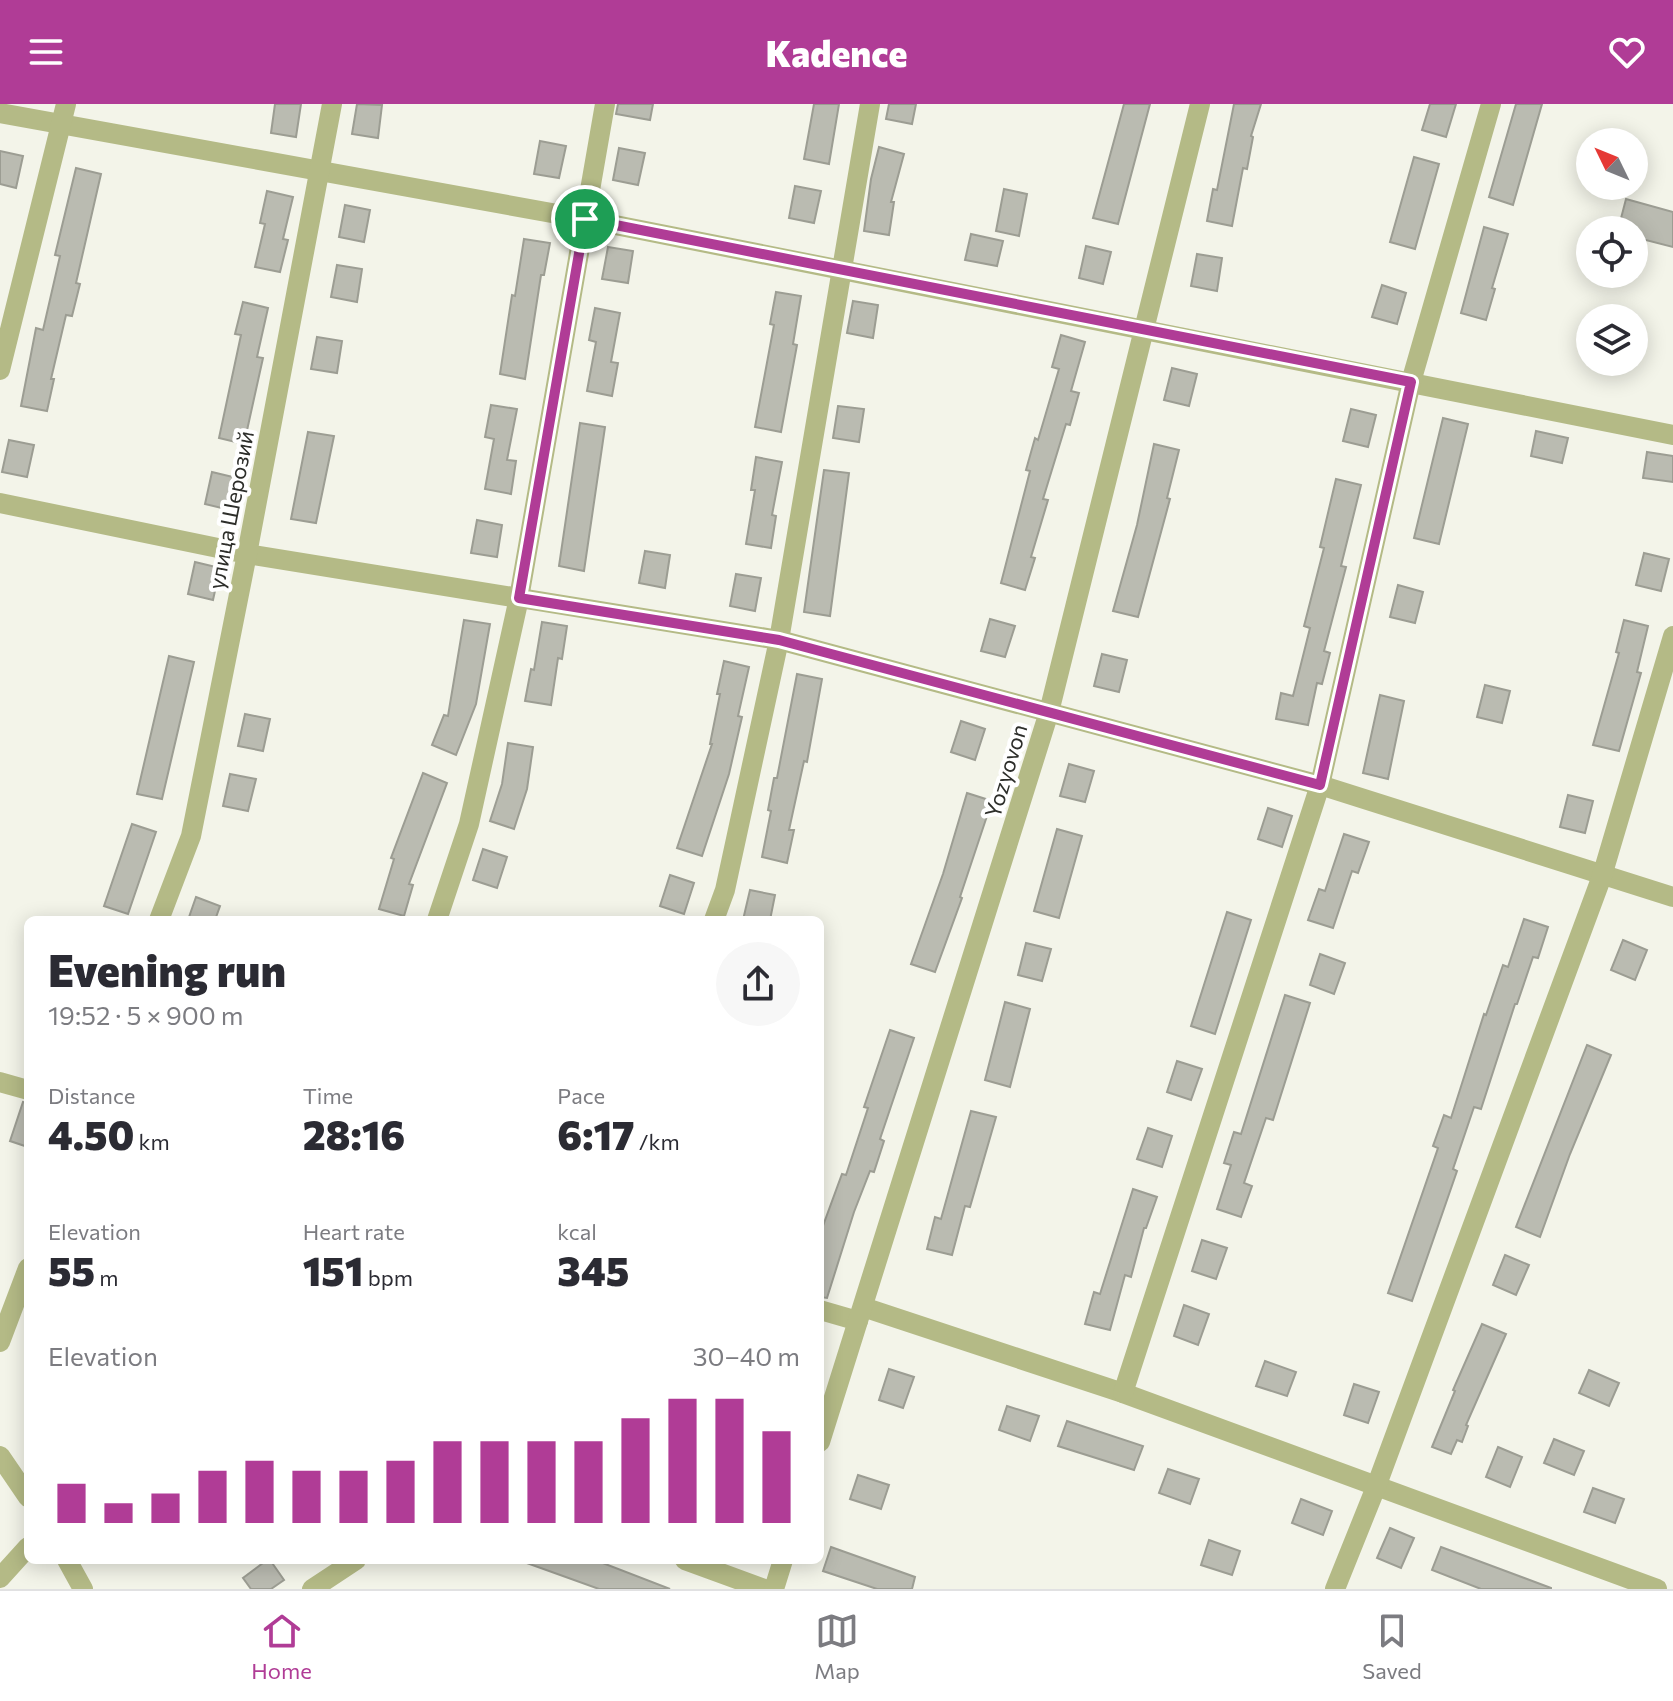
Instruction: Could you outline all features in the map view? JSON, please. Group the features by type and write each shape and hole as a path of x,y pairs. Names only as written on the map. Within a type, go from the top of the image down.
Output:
{"street":[{"name":"улица Шерозий","path":"161,916 191,836 332,104"},
{"path":"438,916 469,824 519,598 605,104"},
{"path":"715,916 725,890 779,640 870,104"},
{"name":"Yozyovon","path":"824,1430 1049,712 1200,104"},
{"path":"1123,1393 1320,785 1411,382 1491,104"},
{"path":"0,113 65,114 319,170 841,268 1673,435"},
{"path":"0,370 65,114"},
{"path":"0,503 247,554 779,640 1320,785 1673,897"},
{"path":"1335,1589 1376,1487 1602,876 1673,636"},
{"path":"0,1082 24,1089"},
{"path":"0,1342 24,1279"},
{"path":"824,1310 861,1314 1123,1393 1657,1589"},
{"path":"0,1456 24,1491"},
{"path":"0,1578 24,1551"},
{"path":"69,1564 83,1589"},
{"path":"312,1589 350,1564"},
{"path":"696,1564 764,1589"},
{"path":"774,1589 782,1564"}],"building":[{"path":"275,104 301,104 296,137 271,133"},
{"path":"357,104 382,105 378,138 352,134"},
{"path":"618,104 653,104 650,120 616,114"},
{"path":"814,104 839,104 829,164 804,159"},
{"path":"889,104 916,104 912,124 886,119"},
{"path":"1124,104 1150,104 1118,224 1093,218"},
{"path":"1234,104 1261,104 1251,136 1247,169 1243,168 1232,226 1207,221 1213,189 1217,190"},
{"path":"1430,104 1456,104 1446,137 1422,130"},
{"path":"1516,104 1542,104 1513,205 1489,197"},
{"path":"540,141 566,146 559,178 534,174"},
{"path":"879,147 904,154 891,202 894,202 889,235 864,231"},
{"path":"619,148 645,153 638,185 613,180"},
{"path":"0,151 23,156 16,188 0,184"},
{"path":"1414,157 1439,164 1415,249 1390,242"},
{"path":"76,168 101,174 76,283 80,284 72,316 66,315 47,411 21,406 36,328 43,330 60,256 55,255"},
{"path":"795,186 821,191 814,223 789,218"},
{"path":"1004,189 1027,194 1019,236 996,231"},
{"path":"267,191 293,197 283,239 288,240 280,272 255,267 265,224 260,223"},
{"path":"1626,200 1673,212 1673,247 1648,241 1648,216 1622,216"},
{"path":"345,205 370,210 364,242 339,237"},
{"path":"1484,227 1508,234 1486,320 1461,313"},
{"path":"971,234 1003,241 997,266 965,260"},
{"path":"524,239 550,243 544,275 541,275 525,379 500,374"},
{"path":"1086,246 1111,252 1103,284 1079,278"},
{"path":"608,247 633,251 628,283 602,279"},
{"path":"1197,254 1222,258 1217,291 1191,286"},
{"path":"337,265 362,269 357,302 331,297"},
{"path":"1382,285 1406,293 1397,324 1372,317"},
{"path":"776,292 801,296 793,344 797,345 781,432 755,427 774,325 770,324"},
{"path":"853,301 878,305 873,338 847,333"},
{"path":"243,302 268,308 257,357 263,358 244,444 219,438 241,335 235,334"},
{"path":"595,308 620,313 611,362 618,363 612,396 587,391 596,342 589,340"},
{"path":"1061,335 1085,342 1071,391 1079,393 1043,499 1048,500 1025,590 1001,583 1030,471 1026,470 1059,369 1052,367"},
{"path":"317,337 342,341 337,373 311,369"},
{"path":"1172,368 1197,374 1189,406 1164,400"},
{"path":"491,405 517,409 507,460 516,461 511,494 485,489 494,439 485,437"},
{"path":"838,406 864,409 859,442 833,438"},
{"path":"1351,409 1376,415 1368,447 1343,441"},
{"path":"1443,418 1468,424 1439,544 1414,538"},
{"path":"580,423 605,427 584,571 559,566"},
{"path":"1536,431 1568,438 1562,463 1531,456"},
{"path":"308,432 334,436 316,523 291,519"},
{"path":"9,440 34,445 27,477 2,472"},
{"path":"1154,444 1179,450 1167,498 1170,499 1138,617 1113,611 1137,525"},
{"path":"1647,452 1673,456 1673,482 1643,478"},
{"path":"756,457 782,462 772,515 776,516 771,548 746,544 755,490 751,490"},
{"path":"824,470 849,473 830,616 804,612"},
{"path":"212,472 237,478 230,510 205,504"},
{"path":"1336,479 1361,485 1341,566 1346,567 1324,651 1330,653 1322,684 1317,683 1308,725 1276,719 1281,693 1293,696 1310,628 1304,626 1324,548 1320,547"},
{"path":"477,520 502,525 497,557 471,553"},
{"path":"645,551 670,555 665,588 639,583"},
{"path":"1644,553 1669,559 1661,591 1636,585"},
{"path":"195,562 220,568 213,600 188,594"},
{"path":"736,574 761,578 755,611 730,606"},
{"path":"1398,585 1423,592 1415,623 1390,617"},
{"path":"990,619 1015,626 1005,657 981,651"},
{"path":"464,620 490,624 476,704 456,755 432,745 444,715 448,716"},
{"path":"1624,620 1648,626 1637,672 1641,673 1619,751 1593,745 1619,653 1616,652"},
{"path":"542,622 567,626 562,659 558,658 551,705 525,701"},
{"path":"1102,654 1127,660 1119,692 1094,686"},
{"path":"169,656 194,662 162,799 137,794"},
{"path":"724,661 749,667 729,774 702,856 677,848 712,744"},
{"path":"797,674 822,679 807,762 804,761 789,830 794,830 787,863 762,857 774,778 777,778"},
{"path":"1485,685 1510,691 1502,723 1477,717"},
{"path":"1380,695 1404,701 1388,779 1363,773"},
{"path":"245,714 270,719 263,751 238,746"},
{"path":"961,721 985,729 975,760 951,752"},
{"path":"508,743 533,747 527,789 514,829 490,821 502,784"},
{"path":"1069,764 1094,771 1085,802 1060,796"},
{"path":"423,773 447,783 409,884 413,885 404,916 379,909 394,859 391,858"},
{"path":"230,774 256,779 248,811 223,806"},
{"path":"967,793 992,801 935,972 911,964 943,874"},
{"path":"1568,795 1593,801 1585,833 1560,827"},
{"path":"1268,808 1292,816 1282,847 1258,839"},
{"path":"132,824 156,832 128,914 104,906"},
{"path":"1057,829 1082,836 1059,918 1034,911"},
{"path":"1344,834 1369,842 1358,873 1352,871 1333,928 1308,920 1319,889 1325,891"},
{"path":"483,849 507,857 497,888 473,880"},
{"path":"670,875 694,883 684,914 660,906"},
{"path":"750,890 775,895 771,916 744,916"},
{"path":"196,897 220,906 216,916 189,916"},
{"path":"1227,912 1251,920 1215,1034 1191,1026"},
{"path":"1524,919 1548,927 1538,958 1533,957 1515,1004 1481,1109 1474,1107 1453,1169 1457,1171 1412,1301 1388,1293 1438,1148 1433,1146 1444,1115 1451,1118 1484,1014 1503,965 1508,967"},
{"path":"1623,940 1647,950 1635,980 1611,970"},
{"path":"1026,943 1051,949 1042,981 1018,975"},
{"path":"1320,954 1345,963 1334,994 1310,985"},
{"path":"1285,995 1310,1003 1273,1120 1266,1118 1244,1183 1252,1186 1241,1217 1217,1209 1231,1165 1224,1163 1234,1132 1241,1134"},
{"path":"1005,1002 1030,1009 1010,1087 985,1080"},
{"path":"890,1030 914,1038 880,1139 884,1141 874,1172 870,1171 827,1298 824,1298 824,1223 842,1174 846,1175 868,1108 864,1107"},
{"path":"1587,1045 1611,1055 1540,1237 1516,1227"},
{"path":"1177,1061 1202,1069 1191,1100 1167,1092"},
{"path":"23,1102 24,1102 24,1146 10,1141"},
{"path":"971,1111 996,1117 970,1207 965,1206 952,1255 927,1249 935,1217 941,1219"},
{"path":"1148,1128 1172,1136 1162,1167 1137,1159"},
{"path":"1133,1189 1157,1197 1144,1228 1131,1277 1125,1275 1110,1330 1085,1324 1094,1292 1100,1294"},
{"path":"1202,1240 1227,1248 1216,1279 1192,1271"},
{"path":"1505,1255 1529,1265 1516,1295 1493,1285"},
{"path":"1184,1305 1209,1314 1198,1345 1174,1336"},
{"path":"1482,1324 1506,1334 1466,1425 1462,1442 1457,1440 1451,1454 1432,1447"},
{"path":"1265,1361 1296,1372 1287,1396 1256,1386"},
{"path":"889,1369 914,1377 903,1408 879,1400"},
{"path":"1589,1370 1619,1383 1609,1406 1579,1393"},
{"path":"1354,1384 1379,1392 1368,1423 1344,1415"},
{"path":"1007,1406 1039,1416 1030,1441 999,1430"},
{"path":"1067,1421 1143,1446 1134,1470 1058,1446"},
{"path":"1554,1439 1584,1451 1574,1475 1544,1463"},
{"path":"1498,1447 1522,1457 1510,1487 1486,1477"},
{"path":"1168,1469 1199,1479 1190,1504 1159,1493"},
{"path":"858,1475 889,1485 881,1509 850,1499"},
{"path":"1593,1488 1624,1499 1615,1523 1584,1512"},
{"path":"1301,1499 1332,1511 1323,1535 1292,1523"},
{"path":"1390,1528 1414,1538 1401,1568 1377,1558"},
{"path":"1209,1540 1240,1551 1232,1575 1201,1565"},
{"path":"831,1547 915,1577 912,1589 877,1589 823,1571"},
{"path":"1441,1547 1551,1589 1481,1589 1432,1570"},
{"path":"262,1564 273,1564 284,1580 271,1589 251,1589 243,1578"},
{"path":"530,1564 605,1564 670,1589 599,1589"}],"route":[{"path":"585,219 1411,382 1320,785 779,640 519,598 585,219"}]}
